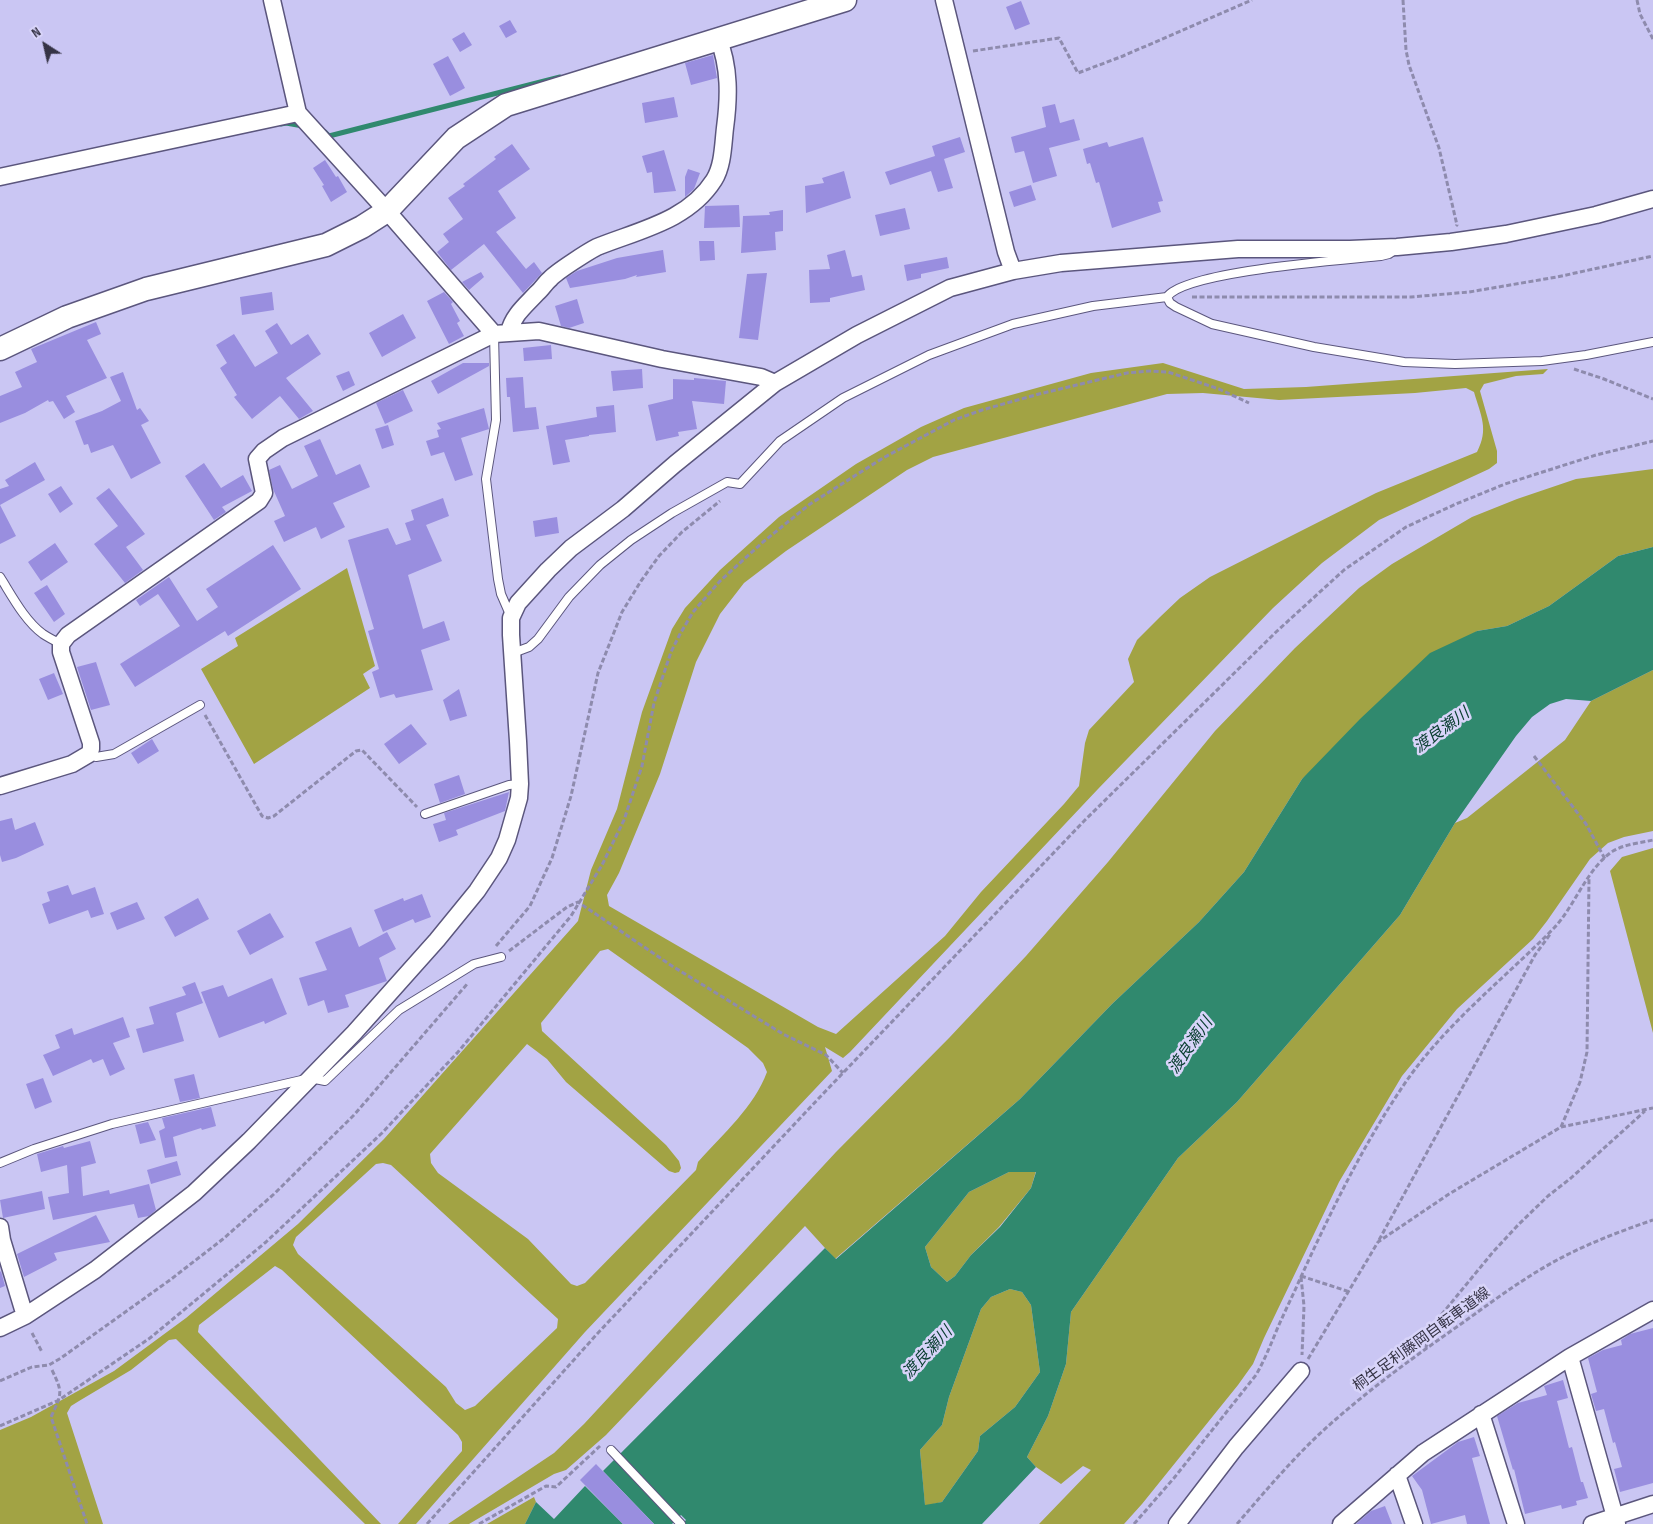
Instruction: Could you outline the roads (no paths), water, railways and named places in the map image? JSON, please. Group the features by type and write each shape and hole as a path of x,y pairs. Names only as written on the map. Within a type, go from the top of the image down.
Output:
{"street":[{"path":"272,0 298,113 501,333"},
{"path":"0,349 67,318 146,289 326,246 387,211 456,138 506,105 844,0"},
{"path":"944,0 1006,252 1013,271"},
{"path":"501,333 551,277 596,248 664,222 692,204 714,180 720,162 726,121 728,81 723,50 718,38"},
{"path":"0,177 298,113"},
{"path":"0,1328 25,1316 95,1270 194,1193 354,1033 437,940 487,877 507,840 516,814 520,784 511,618 518,603 571,548 623,509 674,464 775,383 857,335 950,288 1013,271 1061,263 1238,248 1350,249 1397,247 1506,234 1596,215 1653,199"},
{"path":"0,786 72,764 89,754 91,749 90,743 61,652 61,644 68,636 259,501 264,493 257,459 264,451 283,438 501,333 540,331 662,360 761,377 775,383"},
{"path":"0,1227 2,1240 25,1316"},
{"path":"1341,1524 1397,1474 1481,1414 1570,1357 1653,1310"},
{"path":"1570,1357 1616,1520"},
{"path":"1177,1524 1236,1447 1301,1370"},
{"path":"1481,1414 1516,1524"},
{"path":"1397,1474 1414,1524"},
{"path":"1592,1524 1616,1520 1653,1504"}],"lane":[{"path":"513,653 530,647 569,597 600,565 631,540 672,513 727,482 740,484 780,441 844,398 929,355 1012,324 1093,306 1167,297 1171,292 1182,286 1195,282 1265,268 1381,256 1389,254 1397,247"},
{"path":"1167,297 1170,303 1176,307 1212,324 1314,347 1404,362 1455,364 1542,360 1586,355 1653,342"},
{"path":"501,333 496,420 486,479 498,578 501,594 511,618"},
{"path":"0,577 35,626 44,635 61,644"},
{"path":"89,754 96,757 114,754 200,706"},
{"path":"425,814 510,785 520,784"},
{"path":"0,1163 44,1146 112,1124 310,1078 325,1081 399,1010 474,964 501,957"},
{"path":"611,1450 681,1524"}],"water":[{"name":"渡良瀬川","path":"1653,547 1653,670 1591,701 1566,699 1550,704 1532,717 1516,736 1455,823 1400,915 1237,1102 1178,1158 1071,1312 1066,1364 1048,1416 1027,1457 1036,1467 982,1524 682,1524 686,1520 681,1515 672,1524 654,1524 603,1471 825,1248 836,1259 1020,1099 1112,1004 1199,922 1244,872 1302,779 1360,719 1430,653 1477,631 1507,626 1549,606 1618,556","holes":["1009,1172 1036,1172 1031,1188 1000,1227 971,1255 955,1276 947,1282 931,1267 925,1247 969,1192","1010,1289 1022,1292 1031,1305 1040,1372 1015,1407 980,1436 978,1451 942,1502 925,1505 920,1450 942,1425 949,1397 981,1309 991,1297"]},
{"path":"585,1486 623,1524 525,1524 536,1502 554,1519"}],"waterway":[{"path":"325,132 329,136 560,77"},
{"path":"281,124 303,126"}]}
